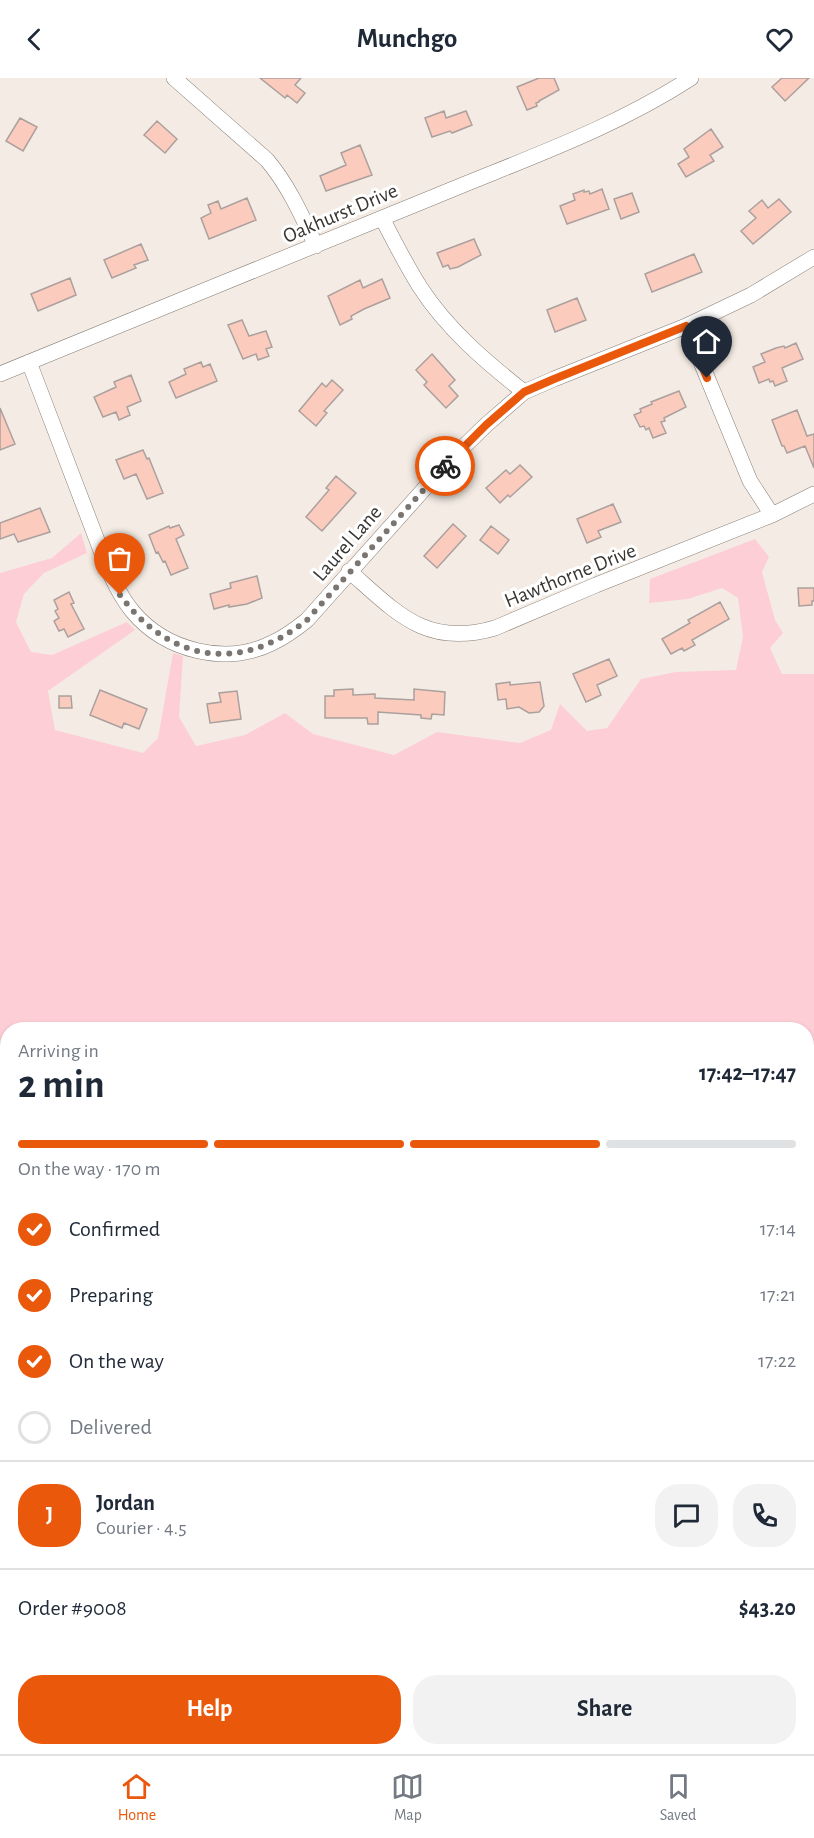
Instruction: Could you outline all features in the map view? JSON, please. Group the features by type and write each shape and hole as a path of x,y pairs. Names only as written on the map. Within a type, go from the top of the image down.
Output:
{"street":[{"path":"174,78 267,160 278,173 287,186 316,246"},
{"name":"Oakhurst Drive","path":"0,374 170,303 316,246 617,120 660,99 691,78"},
{"path":"382,218 420,288 442,316 466,343 524,392"},
{"name":"Laurel Lane","path":"29,362 108,568 120,595 133,612 158,634 181,646 201,652 222,654 251,651 284,637 307,620 450,460 524,392 686,326 751,296 814,257"},
{"path":"686,326 750,481 772,515"},
{"name":"Hawthorne Drive","path":"349,571 401,616 416,625 445,634 479,633 772,515 814,494"}],"shaded area":[{"path":"81,533 87,553 44,573 24,594 16,622 31,652 52,655 127,622 135,630 48,691 55,730 143,753 158,738 173,653 183,656 179,717 196,746 245,735 285,713 313,734 394,755 437,732 520,743 551,730 560,704 587,731 607,728 641,679 676,672 736,670 743,637 738,598 722,588 688,599 649,603 650,579 755,539 769,557 762,572 775,620 783,633 770,648 782,674 814,674 814,1022 0,1022 0,573 52,558"}],"building":[{"path":"260,78 301,78 295,85 305,93 297,103 287,95 285,98"},
{"path":"539,78 554,78 559,90 536,103 537,106 527,110 517,87"},
{"path":"782,78 809,78 785,101 772,87"},
{"path":"444,111 446,118 466,111 472,125 452,133 450,131 432,137 425,118"},
{"path":"20,118 37,127 23,151 6,141"},
{"path":"157,121 177,139 165,153 144,135"},
{"path":"711,129 723,147 710,155 714,161 686,177 678,164 689,157 684,149"},
{"path":"360,145 372,175 326,191 320,176 346,165 341,153"},
{"path":"602,189 609,209 567,224 560,206 575,200 573,194 584,190 584,192 589,191 590,194"},
{"path":"632,193 639,212 621,219 614,199"},
{"path":"247,198 256,220 209,239 201,218 211,213 208,205 218,201 221,209"},
{"path":"779,199 791,212 753,244 741,231 756,218 749,211 762,200 768,208"},
{"path":"474,239 481,255 458,267 450,269 448,265 443,267 437,253"},
{"path":"141,244 148,260 112,278 104,260"},
{"path":"694,254 702,272 652,292 645,274"},
{"path":"70,278 76,295 38,311 31,294"},
{"path":"382,279 390,298 351,316 352,319 340,325 328,296 360,280 363,288"},
{"path":"577,298 586,320 555,332 547,310"},
{"path":"242,320 249,336 266,331 272,347 266,349 269,356 258,360 256,354 243,359 228,325"},
{"path":"796,343 803,359 782,368 787,381 775,386 769,379 759,383 753,367 765,362 761,354"},
{"path":"432,354 455,380 449,386 458,396 446,408 424,385 427,382 416,370"},
{"path":"201,362 203,367 210,364 217,381 176,398 169,382 186,374 184,369"},
{"path":"131,375 141,401 127,407 130,415 119,420 116,412 103,417 94,397 116,387 114,382"},
{"path":"332,380 343,390 324,411 327,413 316,426 299,411 322,383 326,387"},
{"path":"679,391 686,407 664,418 665,421 661,422 666,433 653,438 649,428 646,430 644,426 640,427 634,415 641,412 640,409 652,404 651,402"},
{"path":"0,408 15,444 0,450"},
{"path":"797,410 807,436 814,434 814,468 805,446 787,453 772,420"},
{"path":"143,450 147,459 149,458 163,493 147,499 136,474 124,479 116,460"},
{"path":"520,465 532,477 500,503 486,488 506,470 510,474"},
{"path":"336,476 356,493 322,531 306,517 329,490 326,488"},
{"path":"613,504 621,522 598,531 601,537 587,543 577,519"},
{"path":"40,508 50,532 18,542 14,534 0,539 0,523"},
{"path":"453,524 466,536 437,568 424,556"},
{"path":"179,525 184,535 176,539 188,568 171,575 165,561 163,562 158,552 156,553 149,535 169,526 170,528"},
{"path":"491,526 509,540 498,554 480,540"},
{"path":"257,576 262,598 247,604 214,609 210,594 231,588 230,583"},
{"path":"798,588 814,588 812,605 799,606"},
{"path":"69,592 74,603 71,604 84,629 68,637 64,629 59,631 54,621 59,618 55,611 58,609 54,600"},
{"path":"720,602 729,619 692,640 695,645 671,654 662,639 690,623 688,620"},
{"path":"609,659 617,676 597,685 601,695 586,702 573,674"},
{"path":"510,682 510,685 540,682 544,706 539,712 529,713 519,707 507,709 506,699 498,700 496,684"},
{"path":"353,689 353,695 375,694 375,698 414,700 414,689 445,692 444,715 432,714 431,719 421,718 421,715 378,712 378,724 368,724 367,718 325,718 325,696 334,696 334,690"},
{"path":"100,690 147,709 139,729 124,723 122,728 90,715"},
{"path":"237,691 241,719 210,723 207,704 221,702 219,693"},
{"path":"59,696 71,696 72,708 59,708"}],"way so far":[{"path":"120,595 145,624 181,646 201,652 222,654 251,651 272,644 307,620 445,466"}],"route":[{"path":"445,466 486,425 524,392 686,326 707,378"}]}
